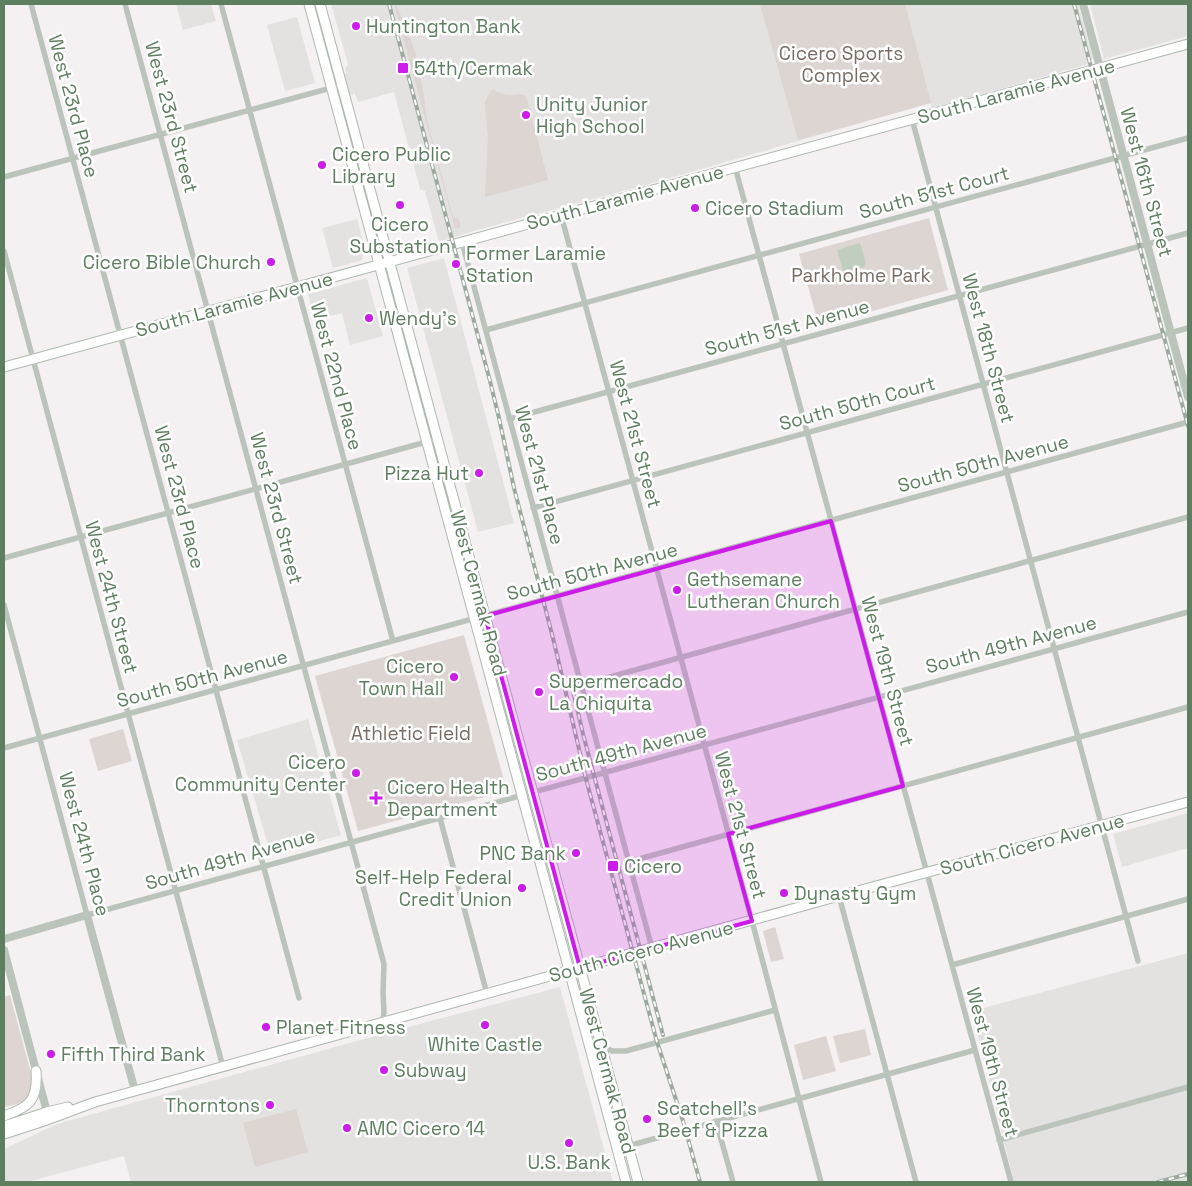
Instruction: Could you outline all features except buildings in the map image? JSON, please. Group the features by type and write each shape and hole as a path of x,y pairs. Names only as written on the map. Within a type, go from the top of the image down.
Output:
{"main road":[{"name":"West Cermak Road","path":"309,4 626,1182"},
{"name":"West Cermak Road","path":"320,4 638,1182"},
{"name":"South Laramie Avenue","path":"4,367 1188,44"},
{"name":"South Cicero Avenue","path":"4,1126 47,1112 95,1102 839,896 1188,802"},
{"path":"4,1117 29,1104 36,1089 36,1071"},
{"name":"South Cicero Avenue","path":"4,1134 95,1102"},
{"path":"4,1117 47,1112"}],"street":[{"name":"West 23rd Place","path":"30,4 299,998"},
{"name":"West 23rd Street","path":"126,4 384,964 384,1022"},
{"name":"West 22nd Place","path":"221,4 393,641"},
{"name":"West 16th Street","path":"1082,4 1188,397"},
{"path":"4,177 342,85"},
{"name":"West 18th Street","path":"912,119 1138,961"},
{"name":"South 51st Court","path":"486,330 1188,138"},
{"name":"West 19th Street","path":"736,167 1011,1182"},
{"name":"West 21st Street","path":"561,215 821,1182"},
{"name":"South 51st Avenue","path":"509,419 1188,233"},
{"name":"West 21st Place","path":"462,242 652,948"},
{"name":"West 24th Street","path":"4,251 223,1067"},
{"name":"South 50th Court","path":"533,508 1188,328"},
{"name":"South 50th Avenue","path":"4,748 1188,422"},
{"path":"4,558 437,439"},
{"path":"581,684 1188,517"},
{"name":"West 24th Place","path":"4,604 135,1091"},
{"name":"South 49th Avenue","path":"4,938 1188,612"},
{"path":"628,862 1188,707"},
{"path":"440,818 487,994"},
{"path":"839,896 916,1182"},
{"path":"952,965 1188,899"},
{"path":"4,950 47,1112"},
{"path":"602,1046 612,1051 626,1050 775,1010"},
{"path":"618,1149 975,1050"},
{"path":"999,1140 1188,1087"},
{"path":"716,1121 733,1182"}],"highlighted area":[{"path":"831,521 903,786 728,834 752,921 580,968 485,616"}],"shaded area":[{"path":"176,4 211,4 216,21 183,30"},
{"path":"331,4 1078,4 1093,58 1089,64 932,108 930,103 646,185 439,242 425,191 420,189 394,92 358,102 354,93 352,95 348,94 343,75 346,74 345,69 348,64"},
{"path":"1090,4 1188,4 1188,36 1104,59"},
{"path":"297,17 315,83 285,91 267,25"},
{"path":"357,219 366,252 364,252 362,257 363,260 333,268 322,228"},
{"path":"860,243 866,264 864,267 844,273 837,250"},
{"path":"444,258 514,523 478,532 407,268"},
{"path":"367,278 383,336 350,345 342,313 315,320 308,294"},
{"path":"308,719 341,835 271,855 237,740"},
{"path":"1188,813 1188,848 1122,867 1113,834"},
{"path":"1188,953 1188,1182 1014,1182 972,1011"},
{"path":"560,987 613,1182 131,1182 124,1156 27,1182 4,1182 4,1149 57,1124 389,1032"}],"green space":[{"path":"394,4 396,4 416,55 427,120 453,217 459,220 461,227 455,229"},
{"name":"Cicero Sports Complex","path":"760,4 905,4 931,103 798,140"},
{"path":"492,89 503,94 524,95 527,99 548,180 485,197 488,138 485,103"},
{"name":"Parkholme Park","path":"929,218 948,290 819,326 799,254"},
{"name":"Athletic Field","path":"464,635 507,791 358,831 315,676"},
{"path":"123,729 132,761 98,771 89,739"},
{"path":"775,927 784,959 771,962 763,931"},
{"path":"10,995 33,1082 25,1100 18,1104 4,1107 4,997"},
{"path":"865,1029 871,1055 840,1063 833,1036"},
{"path":"826,1036 836,1071 803,1080 794,1045"},
{"path":"296,1109 308,1152 255,1167 243,1123"}],"railway":[{"path":"389,4 490,381 514,488 554,642 586,779 657,1042 683,1121 700,1182"},
{"path":"1074,4 1188,426"},
{"path":"571,682 583,734 663,1035"},
{"path":"1158,1182 1188,1174"}],"place":[{"name":"Huntington Bank","path":"356,26"},
{"name":"54th/Cermak","path":"403,68"},
{"name":"Unity Junior High School","path":"526,115"},
{"name":"Cicero Public Library","path":"322,165"},
{"name":"Cicero Substation","path":"400,205"},
{"name":"Cicero Stadium","path":"695,208"},
{"name":"Cicero Bible Church","path":"271,262"},
{"name":"Former Laramie Station","path":"456,264"},
{"name":"Wendy's","path":"369,318"},
{"name":"Pizza Hut","path":"479,473"},
{"name":"Gethsemane Lutheran Church","path":"677,590"},
{"name":"Cicero Town Hall","path":"454,677"},
{"name":"Supermercado La Chiquita","path":"539,692"},
{"name":"Cicero Community Center","path":"356,773"},
{"name":"Cicero Health Department","path":"376,798"},
{"name":"PNC Bank","path":"576,853"},
{"name":"Cicero","path":"613,866"},
{"name":"Self-Help Federal Credit Union","path":"522,888"},
{"name":"Dynasty Gym","path":"784,893"},
{"name":"White Castle","path":"485,1025"},
{"name":"Planet Fitness","path":"266,1027"},
{"name":"Fifth Third Bank","path":"51,1054"},
{"name":"Subway","path":"384,1070"},
{"name":"Thorntons","path":"270,1105"},
{"name":"Scatchell's Beef & Pizza","path":"647,1119"},
{"name":"AMC Cicero 14","path":"347,1128"},
{"name":"U.S. Bank","path":"569,1143"}]}
